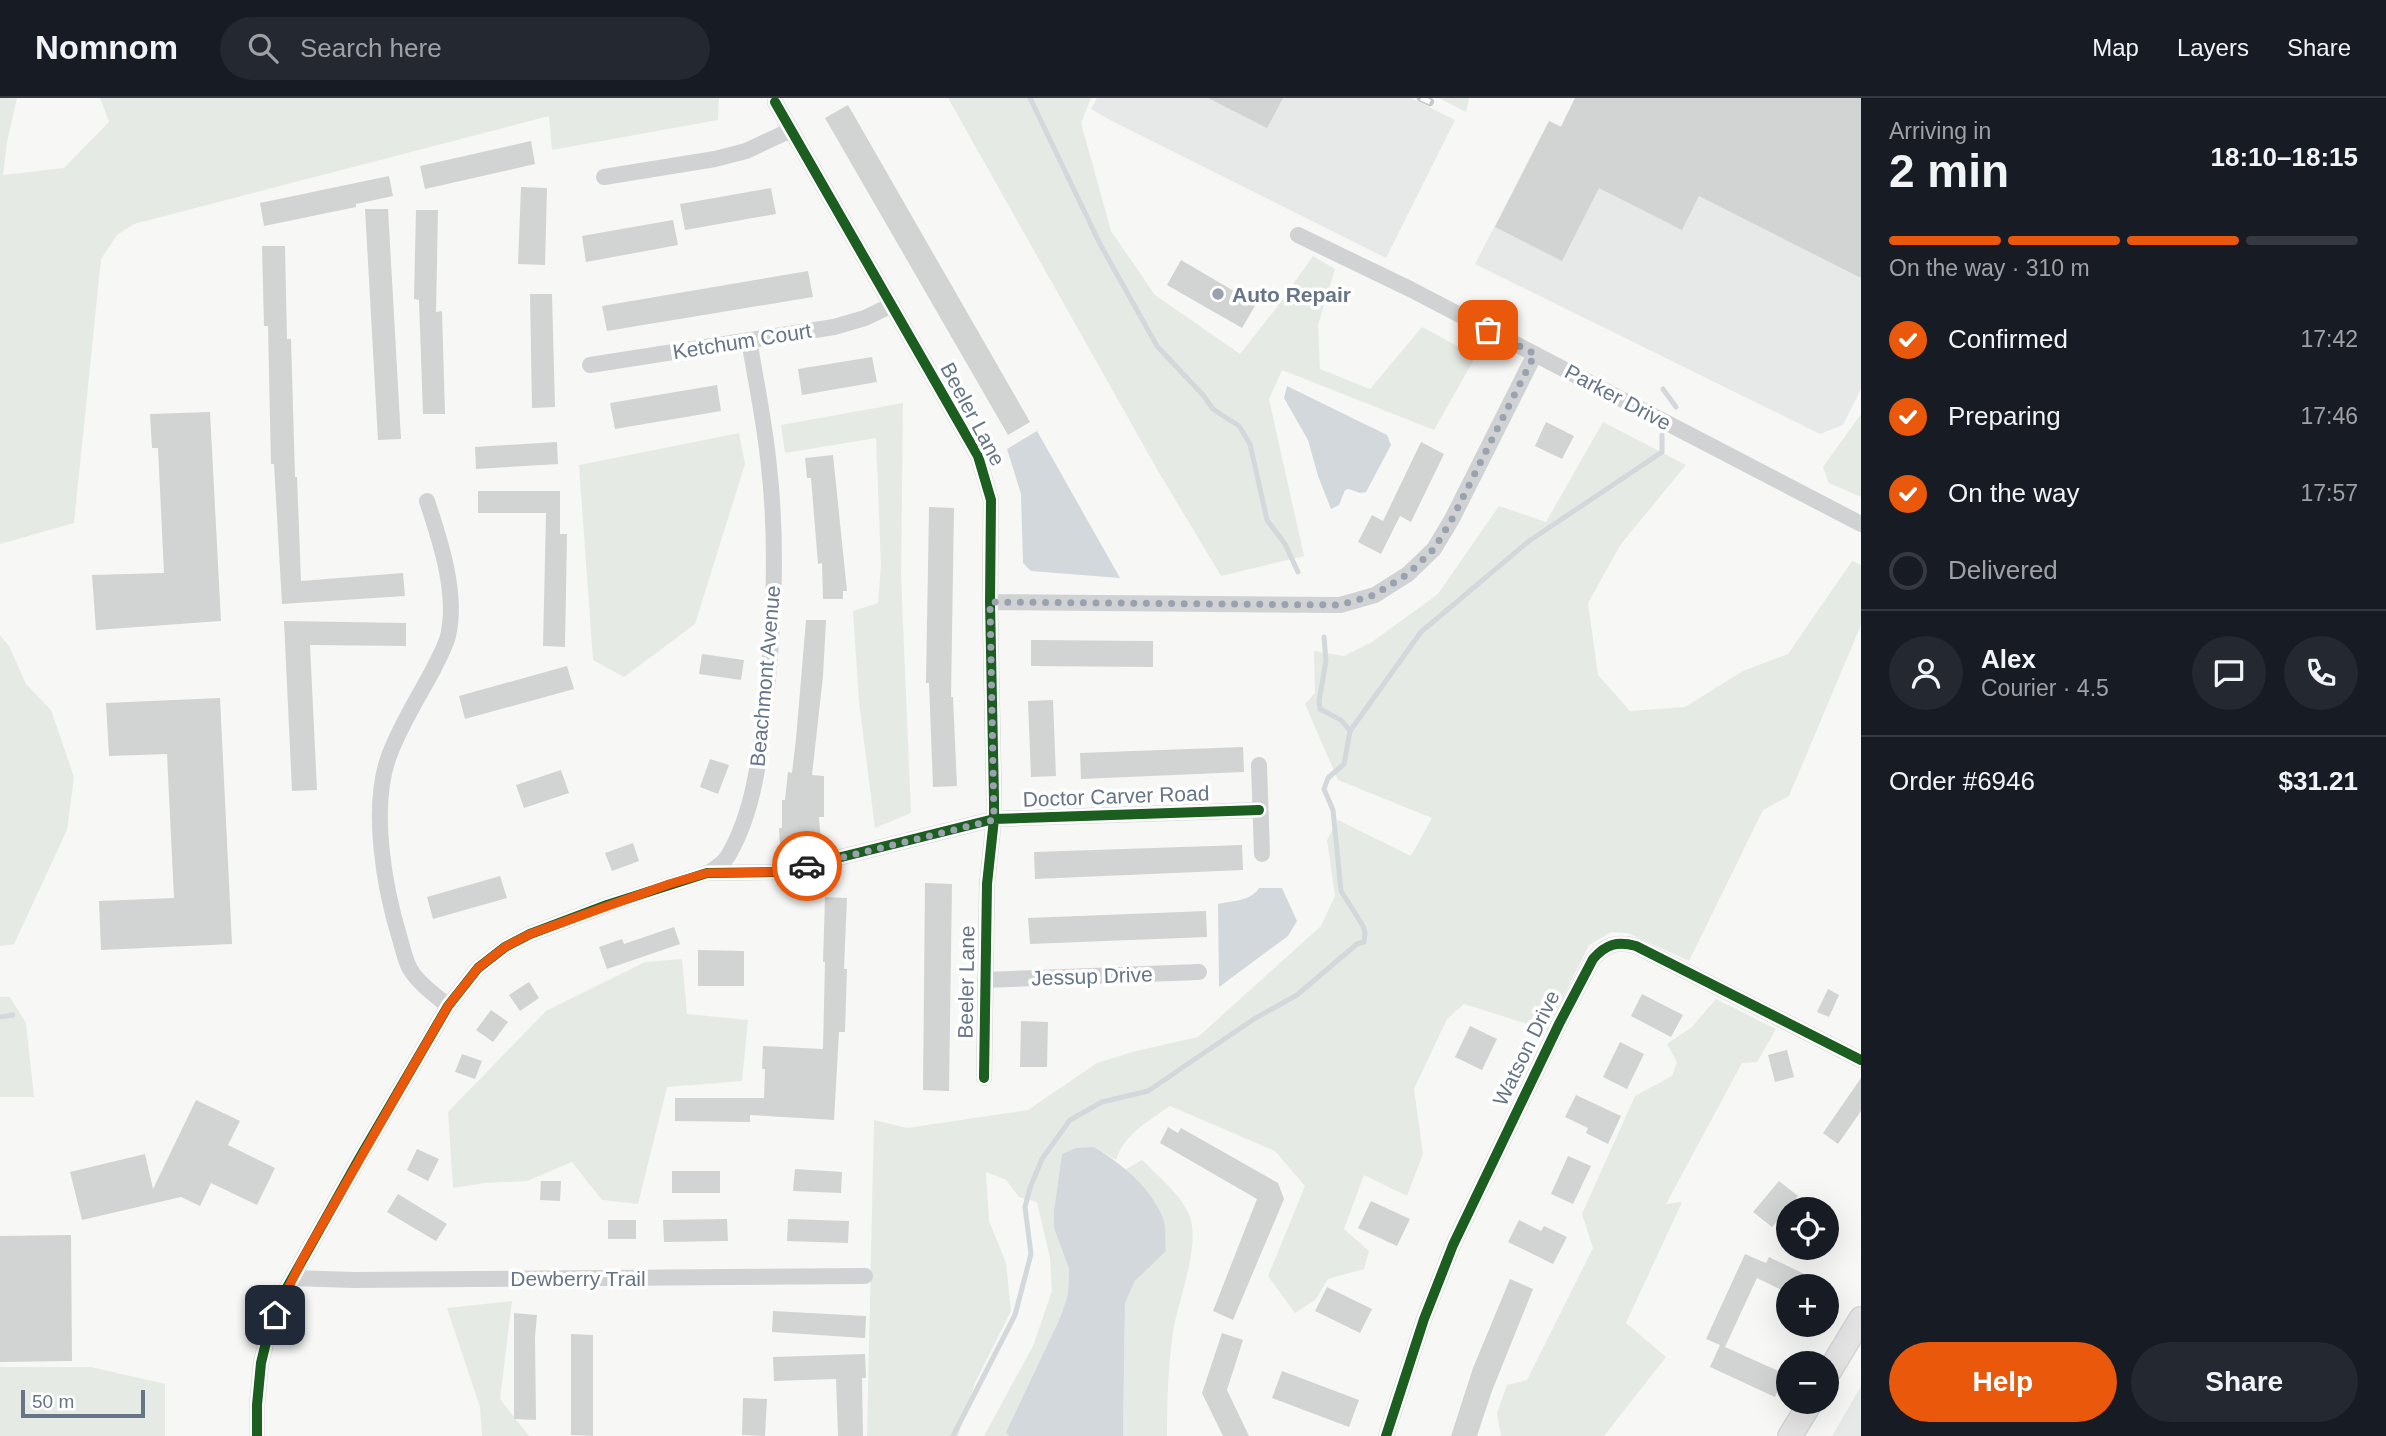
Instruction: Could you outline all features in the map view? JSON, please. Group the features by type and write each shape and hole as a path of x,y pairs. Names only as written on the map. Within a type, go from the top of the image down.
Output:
{"main road":[{"path":"1839,1355 1861,1319"},
{"path":"1790,1436 1804,1414"}],"street":[{"name":"Beeler Lane","path":"775,102 978,456 991,500 994,820 987,884 984,1078"},
{"path":"604,177 715,159 746,151 791,130"},
{"name":"Parker Drive","path":"1298,235 1410,289 1861,524"},
{"name":"Ketchum Court","path":"590,365 854,322 892,305"},
{"name":"Beachmont Avenue","path":"707,873 719,867 728,857 748,805 759,761 770,658 774,582 769,467 749,340"},
{"path":"990,602 1340,605 1374,595 1408,574 1434,549 1452,519 1535,354"},
{"path":"427,501 445,561 450,615 448,636 390,753 383,774 380,799 383,864 390,905 408,965 422,984 448,1006"},
{"path":"1259,765 1262,854"},
{"name":"Doctor Carver Road","path":"257,1436 261,1363 280,1300 448,1006 478,968 505,947 530,934 607,905 707,873 781,872 994,820 1259,810"},
{"name":"Watson Drive","path":"1386,1436 1424,1319 1453,1245 1559,1024 1593,958 1601,949 1612,944 1636,946 1861,1060"},
{"name":"Jessup Drive","path":"985,980 1199,972"},
{"name":"Dewberry Trail","path":"292,1278 354,1280 865,1276"}],"shaded area":[{"path":"0,98 17,98 3,175 64,168 109,122 100,98 719,98 718,120 552,150 549,116 134,224 117,235 101,259 74,523 0,544"},
{"path":"948,98 1091,98 1081,123 1111,231 1155,295 1240,354 1313,256 1335,269 1318,325 1320,369 1370,389 1422,327 1476,356 1434,430 1282,370 1269,399 1304,556 1221,576 1158,471"},
{"path":"1097,98 1411,98 1455,120 1386,258 1108,119 1091,109"},
{"path":"1439,98 1469,99 1466,112"},
{"path":"1575,98 1861,98 1861,389 1843,425 1820,434 1475,264 1549,121 1561,126"},
{"path":"1287,386 1387,435 1391,445 1366,492 1345,490 1339,505 1331,509 1308,440 1284,398"},
{"path":"903,403 901,576 911,813 875,828 859,702 853,611 878,603 881,566 876,438 785,453 781,425"},
{"path":"1861,414 1861,497 1829,483 1823,467"},
{"path":"1603,422 1686,465 1621,544 1588,603 1598,675 1630,711 1685,707 1743,671 1788,654 1852,561 1861,565 1861,625 1789,796 1763,810 1689,961 1628,933 1611,932 1589,945 1547,1030 1464,1004 1447,1019 1414,1089 1423,1154 1407,1196 1364,1175 1344,1229 1369,1251 1364,1269 1328,1279 1315,1300 1295,1313 1268,1276 1305,1186 1275,1151 1170,1106 1131,1135 1116,1160 1094,1147 1062,1154 1054,1228 1069,1269 1068,1295 1060,1318 1006,1432 1009,1436 984,1436 1033,1346 1052,1291 1050,1258 1037,1202 1019,1197 1006,1180 986,1172 989,1221 1006,1263 1011,1311 975,1383 958,1436 867,1436 874,1120 907,1128 1028,1110 1097,1063 1198,1037 1321,926 1335,896 1327,840 1338,820 1411,856 1432,818 1338,780 1305,704 1315,693 1314,651 1344,656 1372,642 1438,594 1499,506 1546,522"},
{"path":"1037,431 1120,578 1031,571 1023,563 1021,494 1007,449"},
{"path":"739,433 745,464 695,624 624,677 593,660 579,465"},
{"path":"0,635 9,646 26,684 51,710 74,777 67,830 14,944 0,946"},
{"path":"1259,888 1282,888 1297,921 1288,936 1219,987 1218,904 1246,898"},
{"path":"682,959 687,1014 748,1020 742,1081 667,1087 638,1204 602,1200 572,1162 527,1181 453,1188 448,1112 546,1011 645,962"},
{"path":"0,997 10,997 26,1023 34,1097 0,1097"},
{"path":"1716,999 1776,1029 1757,1062 1742,1063 1666,1204 1682,1202 1626,1323 1666,1357 1604,1436 1501,1436 1497,1413 1507,1385 1527,1380 1593,1248 1582,1214 1635,1096 1672,1076 1677,1062 1667,1044 1692,1027"},
{"path":"1094,1147 1125,1169 1143,1187 1158,1207 1165,1226 1166,1251 1135,1281 1125,1303 1123,1436 1009,1436 1006,1432 1060,1318 1068,1295 1069,1269 1054,1228 1062,1154 1076,1148"},
{"path":"1142,1160 1179,1198 1192,1225 1191,1255 1171,1346 1167,1436 1123,1436 1125,1303 1135,1281 1166,1251 1163,1223 1156,1205 1125,1170"},
{"path":"512,1301 500,1399 529,1436 482,1436 480,1407 447,1308"},
{"path":"0,1367 91,1367 165,1384 165,1436 0,1436"},
{"path":"1861,1386 1861,1436 1832,1436"}],"building":[{"path":"1208,98 1283,98 1267,128"},
{"path":"1575,98 1861,98 1861,278 1699,196 1682,230 1599,188 1562,261 1495,227 1549,121 1561,127"},
{"path":"848,105 1030,422 1008,435 825,118"},
{"path":"531,141 535,164 425,189 420,166"},
{"path":"389,176 393,196 356,204 356,207 264,226 260,203"},
{"path":"521,187 547,188 545,265 518,264"},
{"path":"771,188 776,214 685,230 680,204"},
{"path":"365,209 388,209 401,439 378,440"},
{"path":"416,210 438,210 436,312 442,311 445,414 423,414 419,300 414,299"},
{"path":"673,220 678,245 586,262 582,236"},
{"path":"262,246 285,246 287,339 291,339 301,581 403,573 405,596 282,604 274,464 271,464 268,326 264,326"},
{"path":"1181,260 1256,304 1242,328 1167,285"},
{"path":"808,271 813,297 607,331 602,306"},
{"path":"530,294 552,294 555,407 532,408"},
{"path":"872,357 877,382 802,395 798,369"},
{"path":"717,385 721,411 615,429 610,403"},
{"path":"210,412 221,621 96,630 92,575 164,573 158,448 152,448 150,414"},
{"path":"1546,422 1574,436 1562,459 1535,446"},
{"path":"557,442 558,464 476,469 475,447"},
{"path":"1421,442 1444,454 1411,522 1400,516 1381,554 1358,542 1372,515 1383,521"},
{"path":"833,455 847,591 843,591 843,599 823,599 822,563 818,564 811,478 807,478 805,458"},
{"path":"478,491 560,491 560,534 567,534 565,647 543,646 546,513 478,513"},
{"path":"929,507 954,508 951,697 957,786 933,787 929,683 926,683"},
{"path":"806,620 826,620 812,775 824,776 824,817 819,817 821,842 780,845 782,800 785,800 788,772 792,773 796,739"},
{"path":"284,621 406,623 406,646 310,645 317,790 292,791"},
{"path":"1031,640 1153,641 1153,667 1031,666"},
{"path":"702,654 744,660 741,680 699,674"},
{"path":"567,666 574,689 465,719 459,696"},
{"path":"220,698 232,944 101,950 99,901 174,898 167,754 109,756 106,703"},
{"path":"1053,700 1056,776 1031,777 1028,701"},
{"path":"1243,747 1244,772 1081,779 1080,753"},
{"path":"710,759 729,765 718,794 700,787"},
{"path":"561,770 569,793 524,808 516,785"},
{"path":"633,843 639,861 612,871 605,853"},
{"path":"1242,845 1243,870 1035,879 1034,852"},
{"path":"500,876 507,898 433,919 427,897"},
{"path":"925,883 952,884 949,1091 923,1090"},
{"path":"825,897 847,898 845,1032 839,1032 834,1120 750,1115 750,1122 675,1121 675,1098 764,1098 763,1046 823,1049"},
{"path":"1206,911 1207,937 1030,944 1028,918"},
{"path":"674,927 680,944 607,969 599,947 622,939 624,944"},
{"path":"698,950 744,951 744,986 698,986"},
{"path":"529,982 539,998 520,1011 509,995"},
{"path":"1828,989 1839,995 1829,1017 1817,1012"},
{"path":"1642,994 1683,1015 1671,1037 1631,1016"},
{"path":"491,1010 508,1022 493,1042 476,1030"},
{"path":"1021,1021 1048,1022 1047,1067 1020,1067"},
{"path":"1470,1026 1497,1039 1482,1070 1455,1057"},
{"path":"1620,1042 1644,1054 1627,1089 1603,1077"},
{"path":"1787,1050 1794,1077 1775,1082 1768,1055"},
{"path":"462,1054 482,1061 475,1079 455,1072"},
{"path":"1861,1078 1861,1111 1838,1144 1823,1133"},
{"path":"1576,1095 1621,1116 1608,1144 1586,1133 1588,1128 1565,1117"},
{"path":"196,1100 240,1121 228,1145 275,1168 257,1205 211,1183 200,1206 181,1197 82,1220 70,1172 145,1154 153,1189"},
{"path":"1168,1127 1178,1133 1181,1128 1278,1183 1284,1199 1233,1320 1213,1311 1257,1199 1160,1143"},
{"path":"417,1149 439,1159 428,1181 407,1170"},
{"path":"1568,1156 1591,1166 1573,1204 1551,1194"},
{"path":"795,1169 842,1172 841,1193 793,1191"},
{"path":"672,1171 720,1171 720,1193 672,1193"},
{"path":"541,1181 561,1181 560,1201 540,1200"},
{"path":"1779,1181 1798,1196 1776,1197 1776,1222 1772,1227 1753,1212"},
{"path":"398,1194 447,1224 436,1241 387,1212"},
{"path":"1371,1201 1410,1219 1397,1246 1358,1228"},
{"path":"727,1219 728,1241 664,1242 663,1220"},
{"path":"788,1219 849,1221 848,1243 787,1241"},
{"path":"608,1220 636,1220 636,1239 608,1239"},
{"path":"1519,1220 1541,1231 1544,1226 1567,1237 1553,1264 1508,1242"},
{"path":"71,1235 72,1361 0,1362 0,1236"},
{"path":"1745,1254 1766,1263 1769,1257 1804,1274 1776,1274 1776,1287 1757,1278 1725,1347 1776,1370 1775,1397 1710,1367 1720,1345 1706,1339"},
{"path":"1510,1279 1533,1289 1477,1436 1451,1436 1473,1368"},
{"path":"1327,1287 1372,1309 1360,1333 1315,1311"},
{"path":"773,1311 866,1316 865,1338 772,1332"},
{"path":"514,1313 537,1315 536,1420 514,1419"},
{"path":"1222,1333 1243,1340 1227,1390 1249,1436 1223,1436 1202,1393"},
{"path":"571,1334 593,1335 593,1436 571,1435"},
{"path":"865,1354 866,1378 862,1378 863,1436 838,1436 836,1379 774,1381 773,1357"},
{"path":"1282,1371 1359,1400 1349,1427 1272,1398"},
{"path":"743,1398 767,1399 765,1436 742,1435"}],"waterway":[{"path":"1030,98 1100,244 1157,346 1213,409 1239,426 1250,444 1267,520 1285,544 1298,572"},
{"path":"1663,389 1676,407"},
{"path":"953,1436 1015,1315 1031,1254 1025,1207 1042,1159 1070,1120 1102,1102 1148,1091 1254,1019 1297,995 1357,944 1364,942 1363,926 1341,891 1333,810 1324,789 1328,778 1344,764 1350,731 1421,632 1529,541 1662,452 1662,435"},
{"path":"1324,637 1326,661 1320,709 1341,720 1350,731"},
{"path":"0,1017 13,1015"}],"railway":[{"path":"1421,98 1430,102"}],"cycle path":[{"path":"775,102 978,456 991,500 994,819 987,884 984,1078"},
{"path":"257,1436 261,1363 280,1300 448,1006 478,968 505,947 530,934 607,905 707,873 781,872 994,819 1259,810"},
{"path":"1386,1436 1424,1319 1453,1245 1559,1024 1593,959 1603,950 1617,944 1636,946 1861,1060"}],"way so far":[{"path":"807,866 994,820 990,602 1340,605 1374,595 1408,574 1434,549 1452,519 1535,354 1488,330"}],"place":[{"name":"Auto Repair","path":"1218,294"}],"route":[{"path":"275,1315 280,1300 302,1260 448,1006 478,968 505,947 530,934 669,884 707,873 781,872 807,866"}]}
